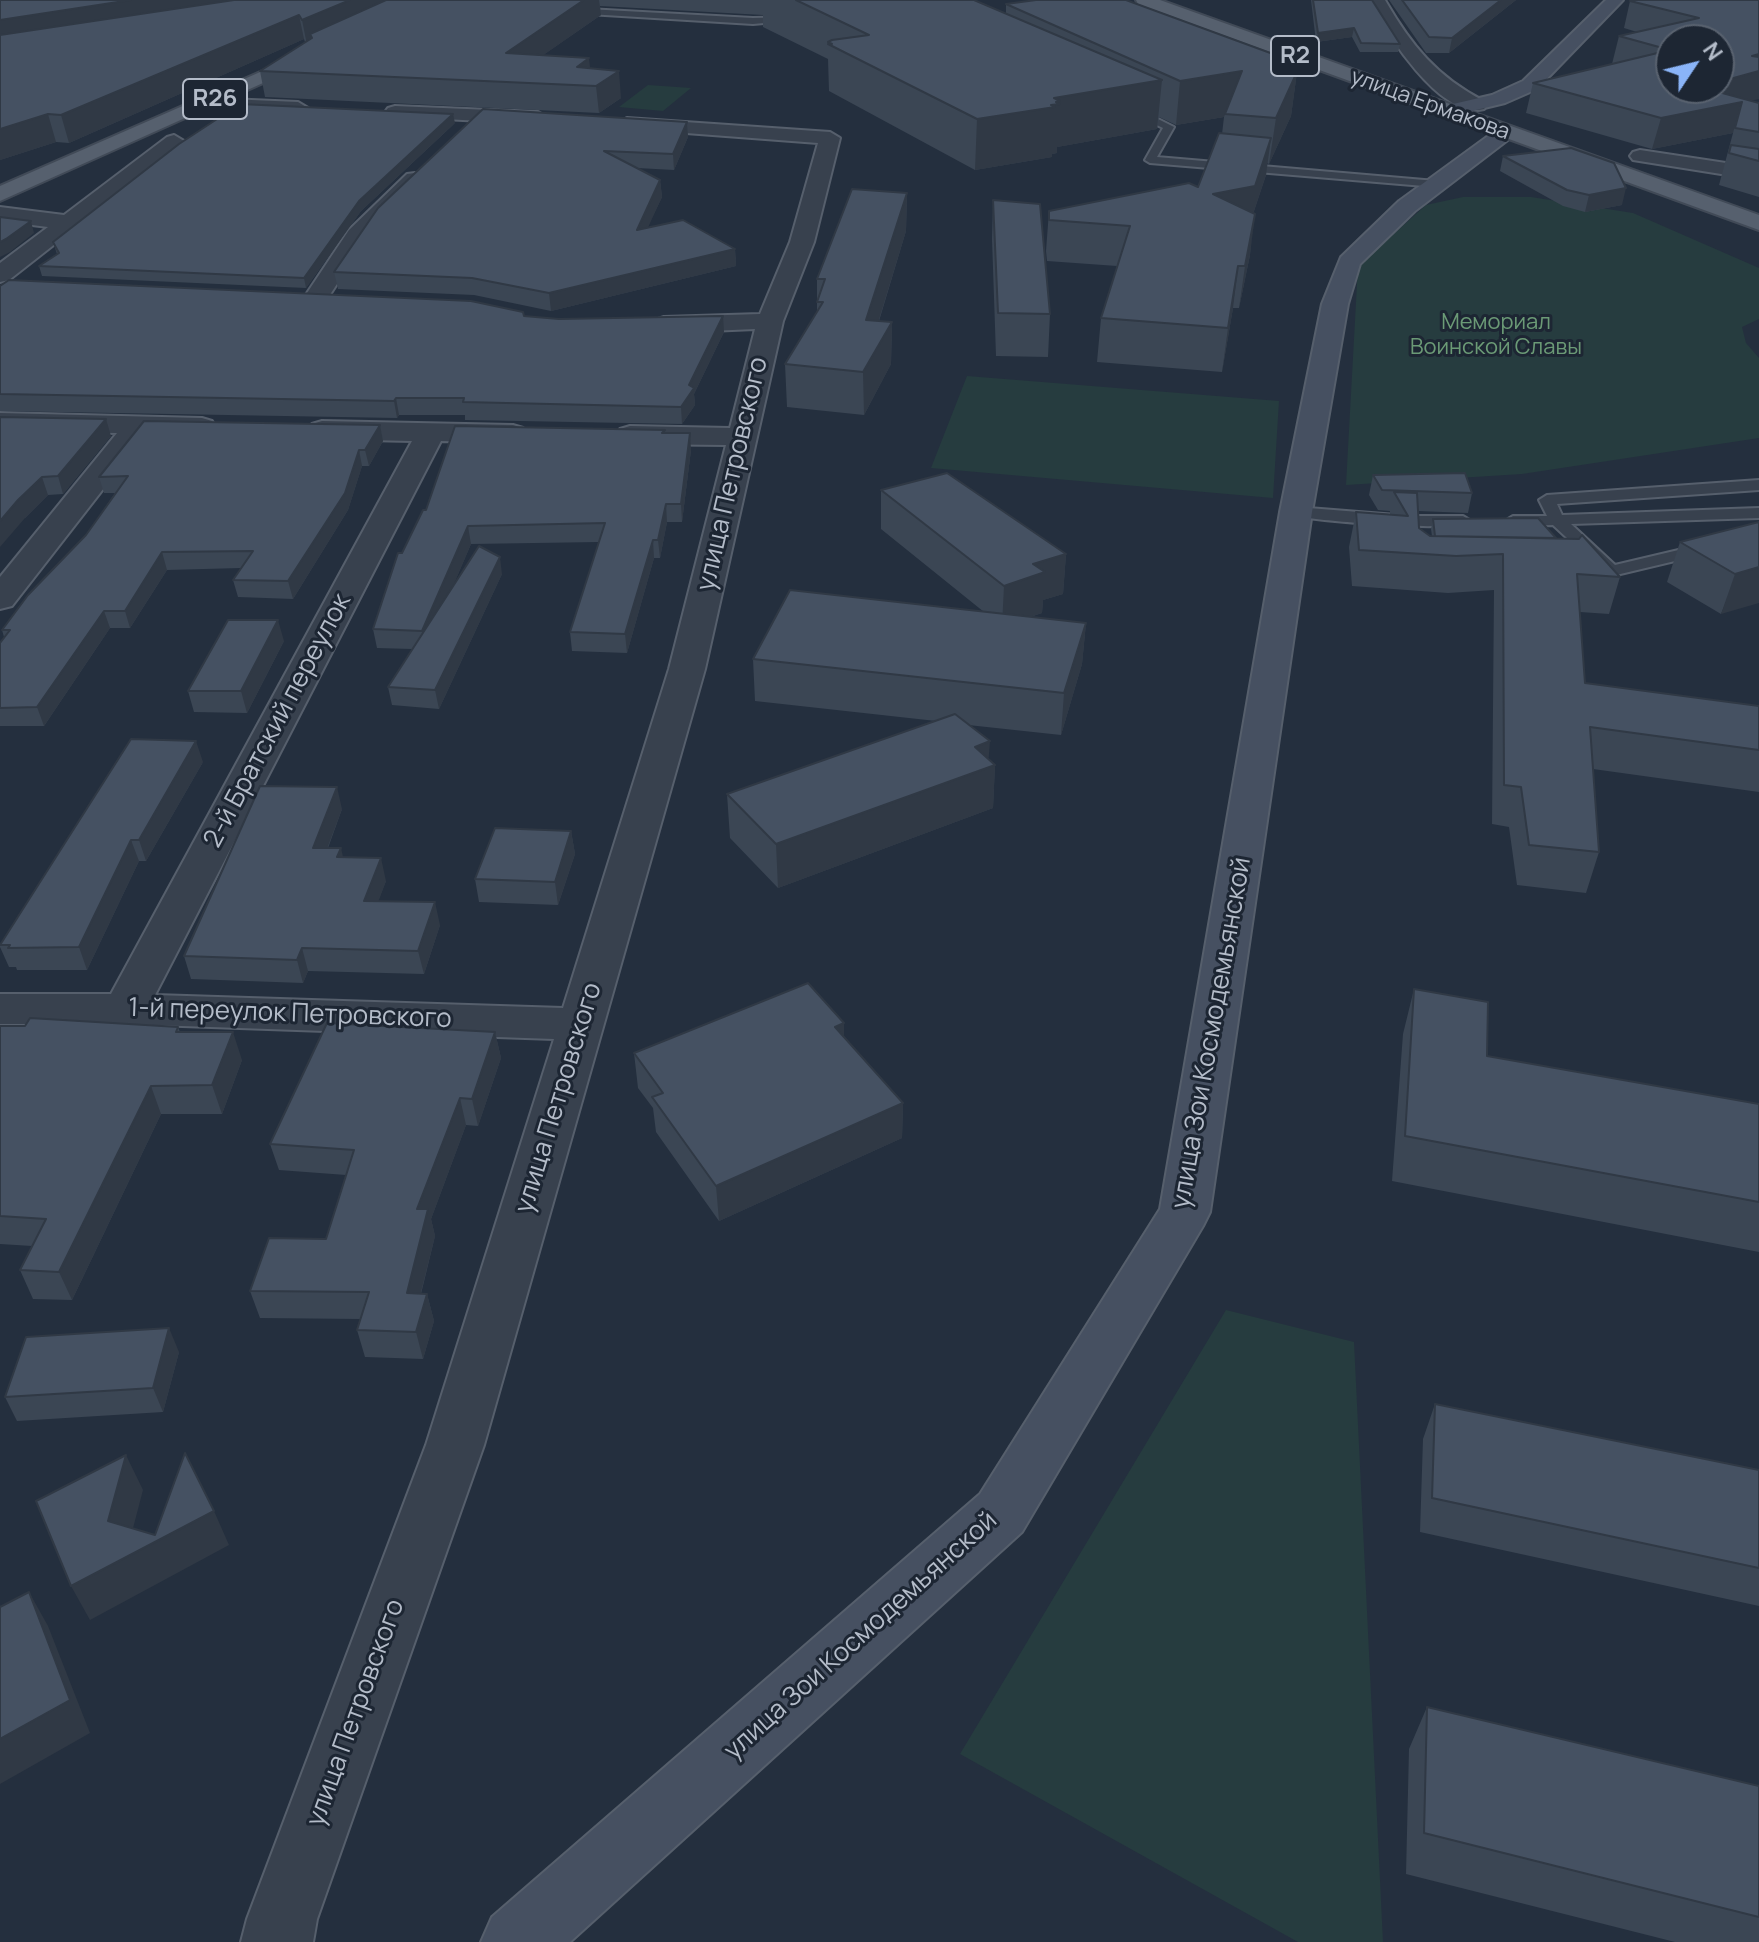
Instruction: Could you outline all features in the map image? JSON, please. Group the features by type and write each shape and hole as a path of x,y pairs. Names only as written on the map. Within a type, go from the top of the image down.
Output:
{"main road":[{"name":"улица Ермакова","path":"1144,0 1447,111 1506,127 1759,223"},
{"name":"R26","path":"0,194 332,45"},
{"name":"улица Ермакова","path":"1506,127 1759,236"}],"street":[{"path":"1377,0 1411,56 1426,74 1506,127"},
{"path":"1506,127 1517,93 1530,85 1615,0"},
{"path":"205,104 322,109"},
{"path":"380,111 565,120"},
{"path":"1447,111 1506,127"},
{"path":"458,136 479,115"},
{"name":"улица Петровского","path":"277,1942 282,1919 455,1445 687,669 770,321 802,242 830,138 611,123"},
{"name":"улица Зои Космодемьянской","path":"517,1942 1001,1513 1185,1212 1296,512 1335,304 1349,262 1407,206 1506,127"},
{"path":"0,275 174,141"},
{"path":"1640,156 1759,174"},
{"path":"315,299 364,227 426,168"},
{"path":"0,214 67,222"},
{"path":"0,285 31,286"},
{"path":"286,298 344,300"},
{"path":"636,325 770,321"},
{"path":"0,422 230,428"},
{"path":"0,599 138,426"},
{"path":"292,429 540,434"},
{"name":"2-й Братский переулок","path":"125,1009 431,432"},
{"path":"602,435 743,437"},
{"name":"1-й переулок Петровского","path":"0,1009 125,1009 581,1024"}],"lane":[{"path":"563,9 753,21 808,18"},
{"path":"1126,107 1169,127 1150,160 1436,184"},
{"path":"1759,485 1547,500 1557,520 1612,571 1759,536"},
{"path":"1296,512 1420,529 1487,521 1759,513"}],"green space":[{"path":"648,85 691,88 663,111 619,107"},
{"name":"Мемориал Воинской Славы","path":"1463,197 1531,197 1633,213 1759,268 1759,319 1742,327 1746,343 1759,358 1759,438 1522,474 1346,485 1358,266 1426,205"},
{"path":"967,376 1279,401 1273,498 931,468"},
{"path":"1226,1310 1354,1342 1383,1942 1298,1942 960,1754"}],"building":[{"path":"0,0 131,0 0,20"},
{"path":"234,0 350,0 302,20 299,15 61,115 48,114 0,129 0,35"},
{"path":"386,0 584,0 506,53 589,58 577,67 619,71 596,86 260,71 312,38 310,34"},
{"path":"796,0 974,0 1162,80 1054,98 1060,101 1056,102 1060,104 1051,105 1055,107 977,119 828,44 832,44 828,42 832,40 869,35"},
{"path":"1036,0 1126,0 1284,58 1278,59 1285,61 1279,62 1292,67 1290,72 1297,72 1276,118 1225,114 1242,71 1180,81 1006,4"},
{"path":"1313,0 1372,0 1400,44 1361,43 1354,28 1318,33"},
{"path":"1402,0 1501,0 1452,38 1429,37"},
{"path":"1759,0 1759,54 1752,56 1759,57 1759,71 1735,78 1735,24 1672,24 1699,18 1630,1"},
{"path":"1655,28 1655,46 1619,36"},
{"path":"1655,54 1655,104 1732,104 1661,118 1533,83"},
{"path":"1735,96 1759,103 1759,132 1735,128 1742,102 1735,103"},
{"path":"240,104 453,114 359,201 304,278 39,266 59,253 53,242 179,144"},
{"path":"483,109 687,122 673,154 604,151 660,180 637,230 683,220 735,249 549,293 472,278 334,272 378,208"},
{"path":"1219,133 1271,138 1255,186 1213,194 1255,214 1245,266 1238,266 1228,328 1101,318 1130,226 1049,220 1049,211 1189,183 1198,187"},
{"path":"1731,145 1759,149 1759,161 1729,153"},
{"path":"1571,148 1614,163 1626,188 1589,195 1567,190 1503,156"},
{"path":"852,189 907,193 866,320 892,322 863,372 785,364 823,302 817,302 825,279 817,279"},
{"path":"993,200 1040,204 1050,314 998,313"},
{"path":"0,217 31,221 0,242"},
{"path":"9,280 471,301 523,312 524,316 559,319 723,316 689,385 694,388 681,407 463,402 464,398 396,398 394,401 0,394 0,286"},
{"path":"0,417 106,419 58,476 42,477 0,521"},
{"path":"144,421 380,425 365,450 359,450 345,493 288,581 233,580 253,551 162,552 125,611 104,611 37,707 0,708 0,643 10,630 2,630 28,595 86,535 128,476 99,477"},
{"path":"455,426 690,433 681,504 666,504 658,540 653,540 625,634 570,632 605,523 468,526 422,631 373,629 398,553 402,553 423,510 426,510"},
{"path":"947,473 1066,554 1033,564 1045,572 1004,586 881,490"},
{"path":"1465,473 1472,493 1382,490 1373,475"},
{"path":"1394,492 1417,493 1419,528 1430,536 1579,539 1582,535 1620,577 1577,574 1585,683 1759,706 1759,750 1590,727 1599,852 1529,845 1521,787 1504,785 1503,554 1456,556 1359,550 1356,512 1408,516"},
{"path":"1538,518 1556,538 1435,536 1433,519"},
{"path":"1759,522 1759,567 1735,574 1680,542"},
{"path":"479,546 500,557 435,690 388,687"},
{"path":"790,590 1086,623 1064,693 753,659"},
{"path":"228,620 278,620 241,691 188,691"},
{"path":"955,714 990,741 975,747 995,765 776,844 727,794"},
{"path":"131,739 196,741 139,840 131,840 79,947 8,948 10,945 0,945"},
{"path":"260,786 337,787 313,848 341,848 337,857 381,858 364,901 435,902 418,951 302,948 297,960 184,956"},
{"path":"495,828 571,831 555,882 475,879"},
{"path":"808,983 844,1023 835,1027 903,1103 716,1186 652,1097 663,1093 634,1053"},
{"path":"1414,989 1488,1002 1487,1056 1759,1104 1759,1202 1405,1136"},
{"path":"30,1018 178,1027 176,1032 233,1032 212,1085 151,1086 59,1272 20,1270 46,1219 0,1216 0,1026 25,1026"},
{"path":"327,1023 495,1032 472,1099 460,1098 417,1209 428,1209 407,1293 427,1294 416,1332 357,1330 369,1292 250,1291 269,1238 326,1239 354,1150 270,1144"},
{"path":"169,1328 153,1388 5,1397 26,1337"},
{"path":"1435,1404 1759,1470 1759,1568 1432,1498"},
{"path":"185,1453 214,1511 71,1586 36,1501 126,1455 108,1521 155,1535"},
{"path":"29,1592 70,1700 0,1739 0,1607"},
{"path":"1427,1707 1759,1786 1759,1917 1424,1833"}]}
